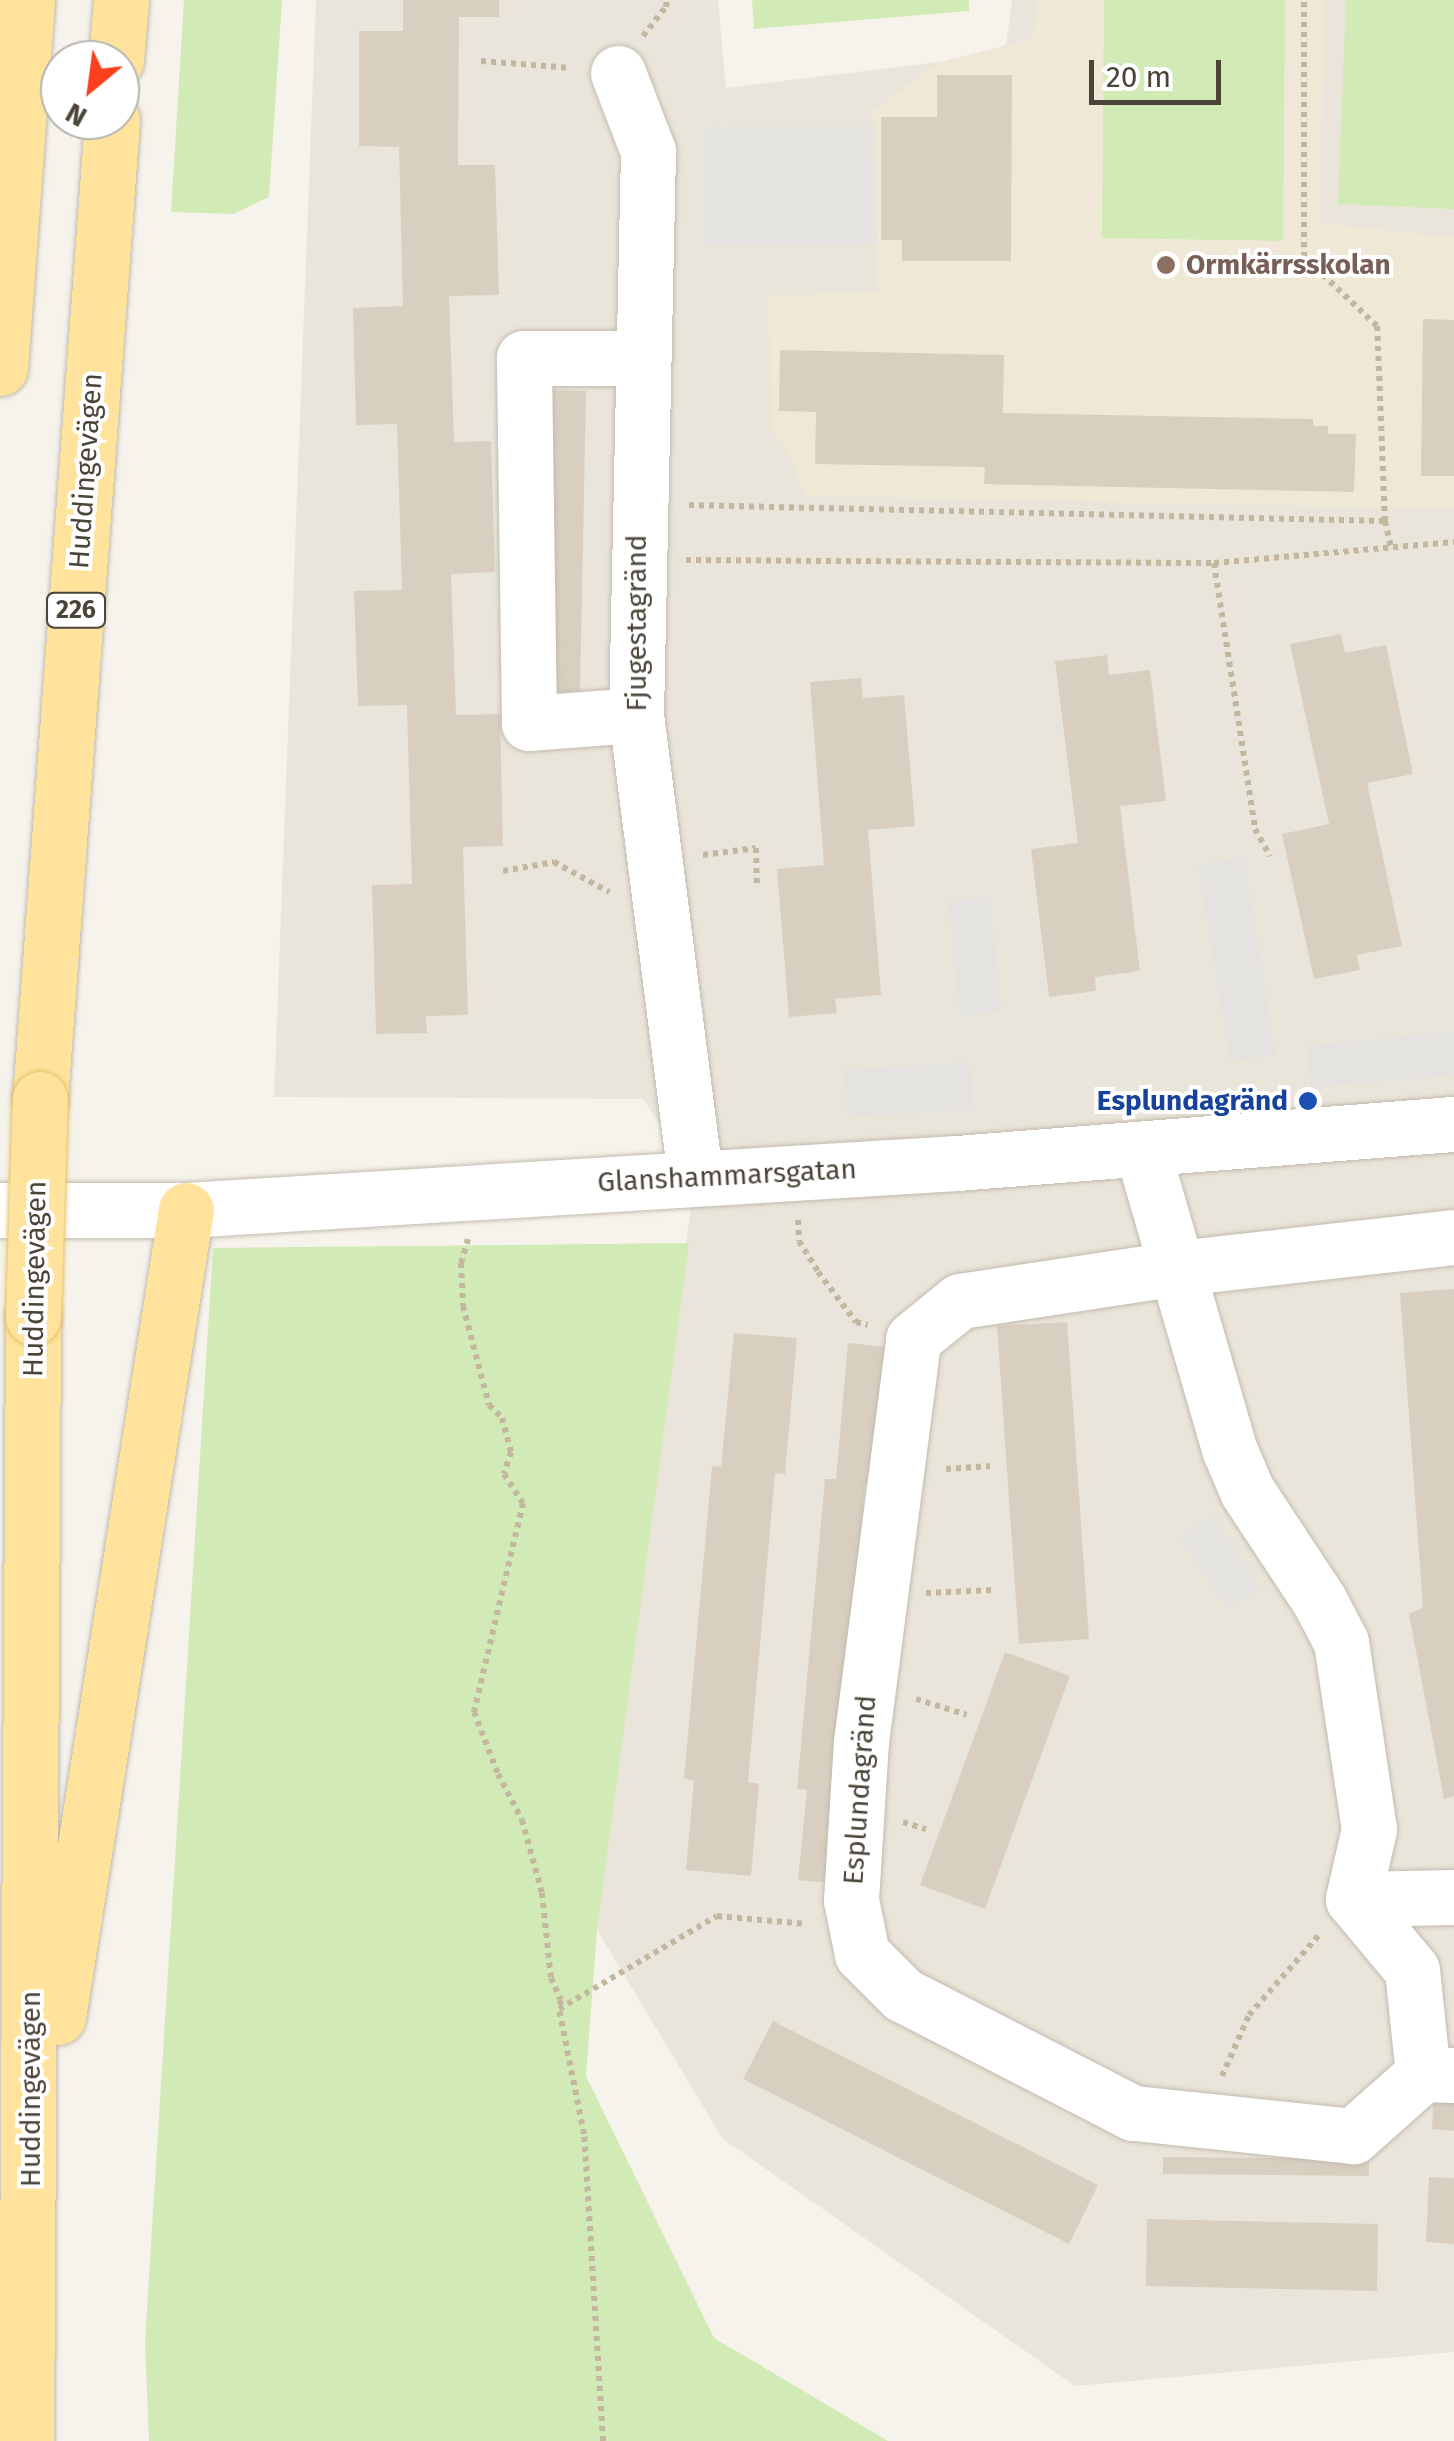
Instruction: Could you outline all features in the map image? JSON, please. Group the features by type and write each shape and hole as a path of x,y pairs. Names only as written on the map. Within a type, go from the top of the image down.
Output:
{"main road":[{"path":"0,368 28,0"},
{"path":"118,40 121,0"},
{"name":"Huddingevägen","path":"26,2441 33,1316 40,1100 111,140"},
{"path":"30,2188 186,1210"}],"street":[{"name":"Fjugestagränd","path":"618,73 648,151 640,358 636,715 695,1176"},
{"path":"636,715 529,723 524,358 640,358"},
{"name":"Glanshammarsgatan","path":"0,1210 186,1210 695,1176 812,1172 1454,1124"},
{"path":"1142,1148 1230,1451 1246,1491 1319,1600 1341,1642 1369,1830 1354,1899 1454,1897"},
{"path":"912,1339 960,1301 1178,1268 1454,1237"},
{"name":"Esplundagränd","path":"912,1339 861,1742 852,1900 862,1954 902,1995 1133,2113 1353,2136 1438,2074 1412,1970 1354,1899"}],"path":[{"path":"1304,0 1304,257 1377,326 1384,521 1391,547"},
{"path":"481,61 618,73"},
{"path":"673,504 1384,521"},
{"path":"636,560 1214,563 1454,542"},
{"path":"1214,563 1254,828 1270,856"},
{"path":"503,871 554,862 624,899 656,880 756,848 758,888"},
{"path":"472,1191 472,1226 461,1263 463,1306 489,1405 502,1418 510,1452 504,1474 523,1503 474,1712 498,1774 522,1820 542,1892 551,1978 561,2000 559,2009 584,2134 604,2441"},
{"path":"796,1204 799,1241 856,1322 912,1339"},
{"path":"878,1595 995,1590"},
{"path":"1215,2121 1223,2069 1249,2015 1354,1899"},
{"path":"559,2009 717,1916 857,1929"}],"shaded area":[{"path":"316,0 718,0 726,88 1005,54 1012,0 1454,0 1454,2352 1075,2386 723,2139 597,1930 695,1175 643,1099 274,1097"},
{"name":"Ormkärrsskolan","path":"1037,0 1325,0 1319,223 1454,238 1454,509 806,496 787,450 771,429 769,295 878,293 873,111 937,63 1033,38"},
{"path":"876,126 877,245 703,245 703,127"},
{"path":"1244,857 1276,1055 1230,1062 1198,864"},
{"path":"990,896 1002,1012 960,1016 948,900"},
{"path":"1454,1031 1454,1075 1310,1087 1307,1046"},
{"path":"970,1062 973,1110 847,1117 844,1070"},
{"path":"1212,1515 1260,1589 1228,1610 1180,1536"}],"green space":[{"path":"184,0 282,0 269,197 233,214 171,212"},
{"path":"752,0 969,0 969,11 754,29"},
{"path":"1104,0 1285,0 1283,241 1102,238"},
{"path":"1346,0 1454,0 1454,209 1338,204"},
{"path":"689,1243 597,1930 586,2076 714,2338 888,2441 149,2441 145,2342 213,1248"}],"building":[{"path":"403,0 499,0 499,17 459,17 458,165 495,165 499,295 449,296 454,442 491,441 495,572 451,574 456,715 500,714 503,846 463,847 468,1015 426,1016 427,1033 376,1034 372,885 412,884 407,705 358,706 354,591 402,590 397,424 356,425 353,308 403,306 399,147 359,146 359,31 403,31"},
{"path":"937,75 1012,75 1011,261 902,261 902,240 881,240 881,117 937,117"},
{"path":"1423,319 1454,320 1454,476 1421,476"},
{"path":"780,350 1004,355 1003,413 1313,419 1313,426 1328,426 1328,434 1356,434 1354,492 984,484 985,467 815,464 816,412 779,411"},
{"path":"551,390 586,391 580,692 545,692"},
{"path":"1341,634 1345,653 1386,645 1413,774 1367,783 1402,946 1357,955 1360,970 1314,979 1282,834 1329,824 1290,644"},
{"path":"1107,655 1109,675 1150,670 1166,801 1120,806 1140,971 1095,977 1096,991 1049,997 1031,849 1078,843 1055,661"},
{"path":"861,678 863,698 904,695 915,826 868,830 881,995 835,999 837,1013 789,1017 777,869 824,865 810,682"},
{"path":"1454,1289 1454,1796 1444,1799 1409,1614 1423,1607 1400,1293"},
{"path":"1067,1322 1089,1639 1019,1644 997,1326"},
{"path":"734,1333 797,1338 785,1474 775,1473 748,1782 759,1784 751,1876 686,1870 694,1780 684,1779 712,1466 721,1467"},
{"path":"848,1343 888,1347 875,1484 865,1483 838,1791 839,1884 798,1880 807,1790 797,1789 825,1479 836,1479"},
{"path":"1005,1652 1070,1676 985,1909 920,1885"},
{"path":"773,2021 1098,2185 1069,2244 743,2079"},
{"path":"1434,2091 1454,2093 1454,2131 1432,2129"},
{"path":"1163,2157 1369,2159 1369,2176 1163,2174"},
{"path":"1429,2177 1454,2178 1454,2244 1426,2242"},
{"path":"1147,2219 1378,2224 1377,2291 1146,2286"}],"place":[{"name":"Ormkärrsskolan","path":"1166,265"},
{"name":"Esplundagränd","path":"1308,1101"}]}
